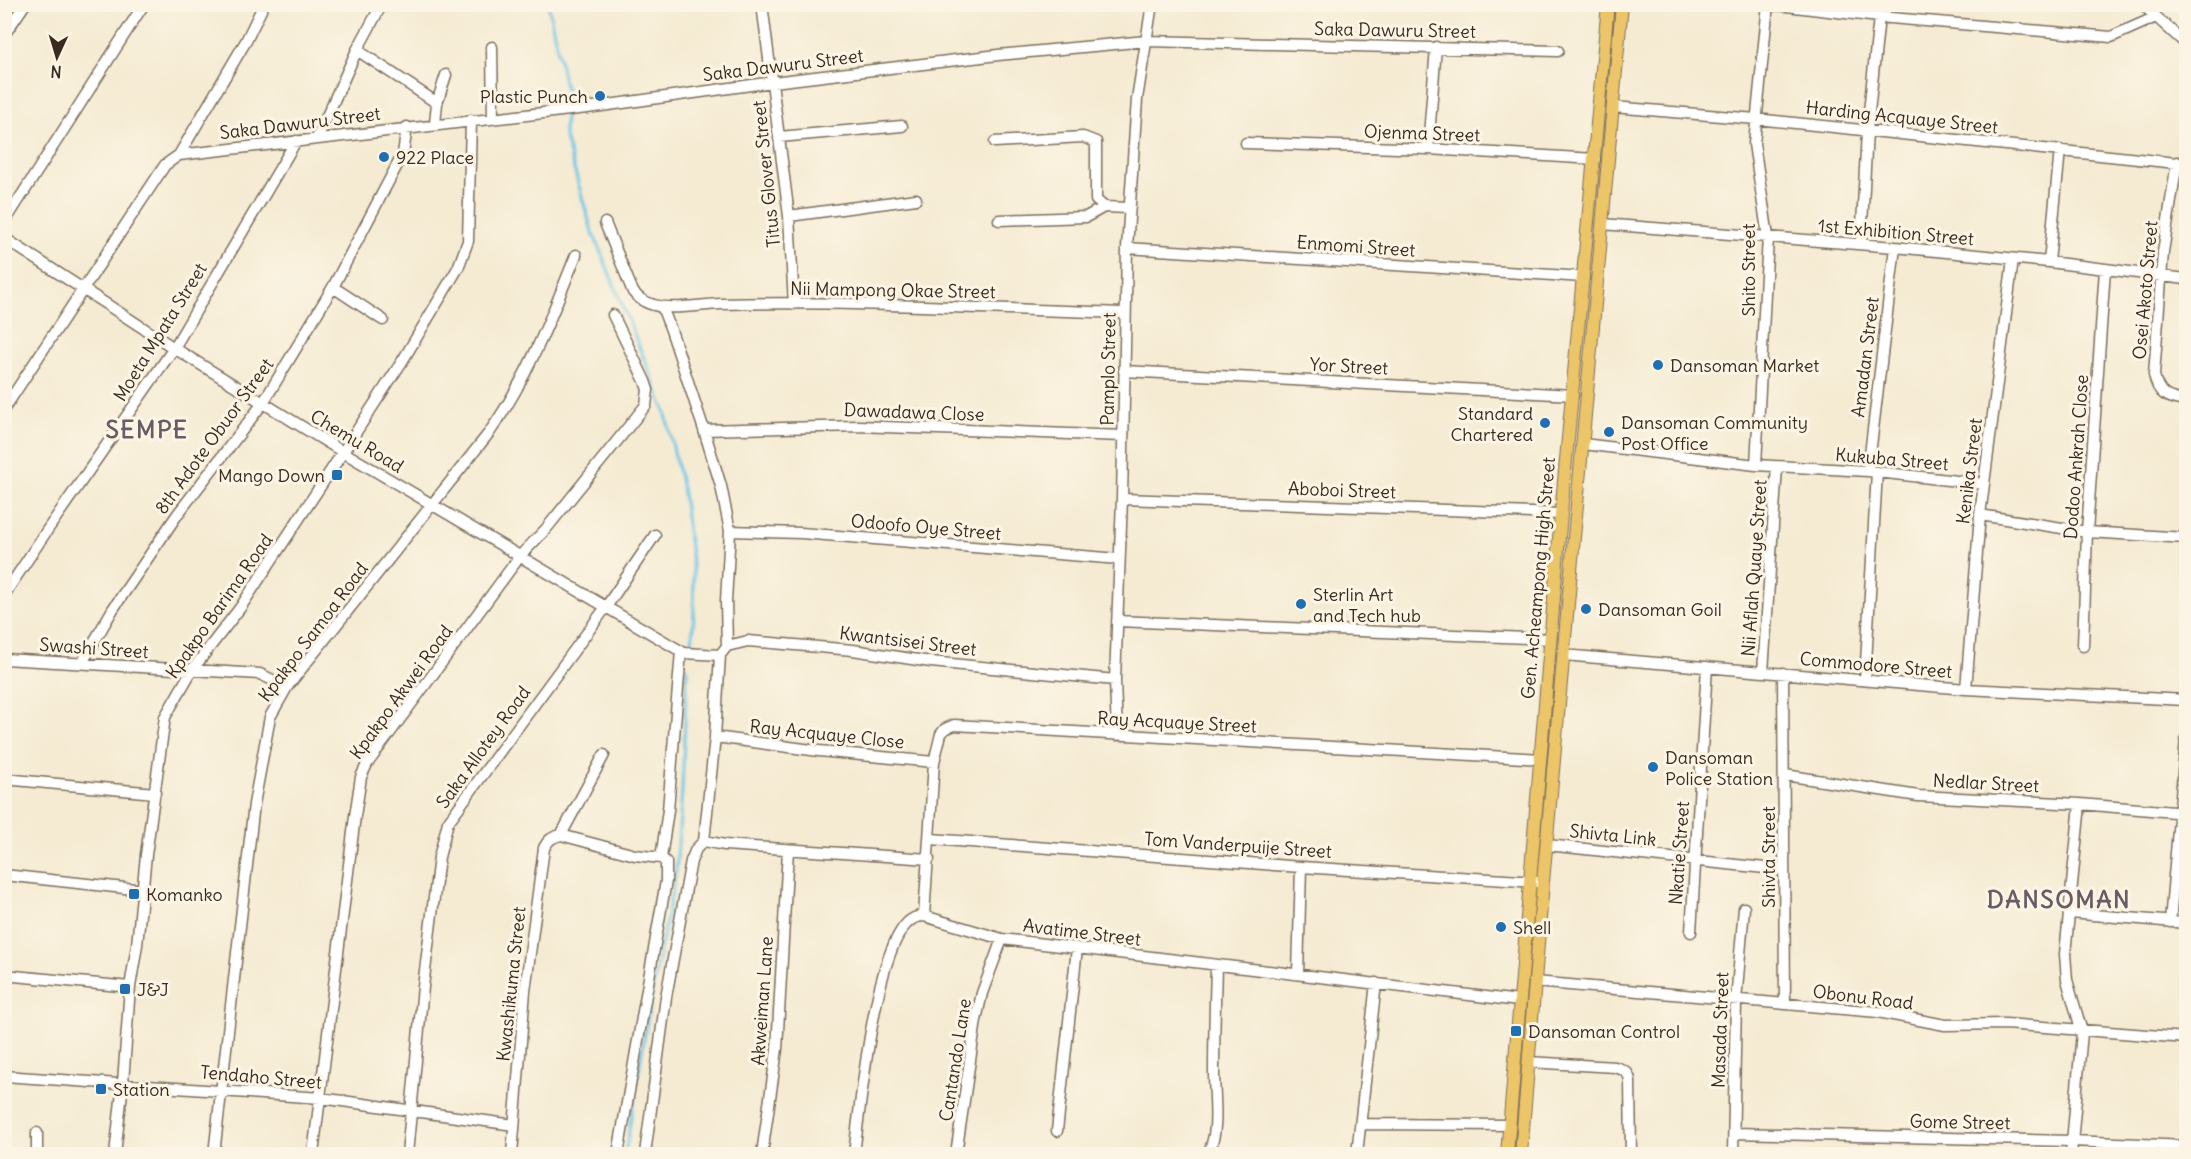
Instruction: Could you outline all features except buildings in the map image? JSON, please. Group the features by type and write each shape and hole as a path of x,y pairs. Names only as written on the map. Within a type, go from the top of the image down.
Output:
{"main road":[{"name":"Gen. Acheampong High Street","path":"1507,1155 1561,514 1608,4"},
{"name":"Gen. Acheampong High Street","path":"1521,1155 1534,982 1622,4"}],"street":[{"path":"4,35 25,4"},
{"path":"4,223 144,4"},
{"path":"4,410 165,165 179,155 246,41 264,4"},
{"path":"316,138 357,50 382,4"},
{"name":"Titus Glover Street","path":"762,4 789,216 794,304"},
{"name":"Pamplo Street","path":"1117,735 1115,680 1122,499 1126,248 1137,99 1152,4"},
{"path":"1769,4 1879,17 2111,38 2156,17"},
{"name":"Shito Street","path":"1756,465 1768,237 1755,144 1769,4"},
{"path":"2142,4 2187,44"},
{"path":"1861,244 1867,131 1879,17"},
{"name":"Saka Dawuru Street","path":"179,155 587,108 772,82 998,55 1146,41 1558,51"},
{"path":"492,47 493,118"},
{"path":"1428,149 1436,47"},
{"path":"357,50 437,103"},
{"path":"435,124 437,103 446,75"},
{"name":"Harding Acquaye Street","path":"1613,107 1756,119 2182,163"},
{"name":"Kpakpo Barima Road","path":"115,1155 130,987 165,717 192,670 240,609 403,360 465,253 468,231 471,120"},
{"path":"779,137 902,126"},
{"name":"8th Adote Obuor Street","path":"82,663 113,609 177,515 262,403 333,287 403,154 407,127"},
{"path":"995,142 1083,137 1096,142 1096,200 1104,207"},
{"name":"Moeta Mpata Street","path":"4,595 174,348 296,141"},
{"name":"Ojenma Street","path":"1246,143 1428,149 1595,159"},
{"path":"2049,262 2060,150"},
{"name":"Osei Akoto Street","path":"2182,163 2161,277 2154,375 2161,393 2167,398 2187,401"},
{"path":"789,216 916,198"},
{"path":"999,220 1086,217 1104,207 1129,208"},
{"path":"605,223 633,292 641,300 662,307 672,330 721,486 730,531 723,651 704,841 696,849 691,861 666,998 645,1155"},
{"name":"1st Exhibition Street","path":"1602,224 1895,247 2049,262 2187,279"},
{"name":"Chemu Road","path":"4,238 174,348 343,452 682,652 702,654"},
{"name":"Amadan Street","path":"1865,680 1873,472 1895,247"},
{"name":"Enmomi Street","path":"1126,248 1584,278"},
{"name":"Kpakpo Samoa Road","path":"214,1155 254,804 270,717 287,687 509,405 537,352 576,255"},
{"name":"Kenika Street","path":"1966,689 1980,515 2013,259"},
{"name":"Dodoo Ankrah Close","path":"2083,646 2087,532 2105,269"},
{"path":"333,287 383,320"},
{"name":"Nii Mampong Okae Street","path":"662,307 726,304 877,304 1124,313"},
{"name":"Kpakpo Akwei Road","path":"313,1155 355,816 364,769 520,556 546,529 646,405 648,390 645,381 613,315"},
{"name":"Yor Street","path":"1124,370 1573,394"},
{"name":"Dawadawa Close","path":"704,430 858,426 1123,436"},
{"name":"Kukuba Street","path":"1582,444 1756,465 1873,472 1984,484"},
{"name":"Nii Aflah Quaye Street","path":"1763,672 1777,467"},
{"name":"Aboboi Street","path":"1122,499 1561,514"},
{"path":"1980,515 2087,532 2187,538"},
{"name":"Odoofo Oye Street","path":"730,531 801,533 1119,559"},
{"name":"Saka Allotey Road","path":"407,1155 439,857 448,822 606,607 655,535"},
{"path":"1118,621 1551,639"},
{"name":"Kwantsisei Street","path":"702,654 723,651 748,641 853,650 931,662 1115,680"},
{"path":"661,858 668,810 682,652"},
{"name":"Commodore Street","path":"1563,654 1966,689 2187,700"},
{"name":"Swashi Street","path":"4,659 260,674 287,687"},
{"name":"Nkatie Street","path":"1691,933 1707,667"},
{"name":"Shivta Street","path":"1783,673 1785,1004"},
{"name":"Ray Acquaye Street","path":"929,859 934,762 941,734 945,729 954,725 1541,759"},
{"name":"Ray Acquaye Close","path":"715,737 819,751 934,762"},
{"path":"2170,922 2183,813 2187,738"},
{"name":"Kwashikuma Street","path":"512,1155 525,991 544,848 553,837 565,835 604,755"},
{"name":"Nedlar Street","path":"1785,775 1918,796 2080,804 2183,813"},
{"path":"4,779 154,794"},
{"path":"2070,1155 2082,1032 2067,980 2065,954 2080,804"},
{"path":"565,835 635,855 661,858 666,862 666,881 618,1155"},
{"name":"Tom Vanderpuije Street","path":"931,839 1301,867 1543,882"},
{"path":"704,841 725,845 929,859 924,916 911,920 905,925 889,956 882,978 870,1032 854,1155"},
{"name":"Shivta Link","path":"1547,845 1784,870"},
{"name":"Akweiman Lane","path":"762,1155 780,1014 788,850"},
{"path":"1298,974 1301,867"},
{"path":"4,875 143,890"},
{"name":"Masada Street","path":"1733,1155 1736,1001 1744,908"},
{"path":"2070,913 2187,923"},
{"name":"Avatime Street","path":"924,916 1002,939 1519,1001"},
{"name":"Cantando Lane","path":"956,1155 976,1020 982,993 1002,939"},
{"path":"1057,1131 1077,948"},
{"path":"1208,1155 1215,1128 1216,966"},
{"path":"4,975 130,987"},
{"name":"Obonu Road","path":"1534,982 1878,1012 1945,1025 2006,1024 2082,1032 2187,1038"},
{"path":"1357,1155 1376,983"},
{"path":"1528,1062 1615,1067 1624,1070 1628,1074 1631,1155"},
{"name":"Tendaho Street","path":"4,1076 321,1098 514,1125"},
{"path":"1361,1124 1510,1125"},
{"path":"37,1133 37,1155"},
{"name":"Gome Street","path":"1734,1133 2187,1146"}],"waterway":[{"path":"548,4 566,92 564,134 591,228 665,410 683,493 693,572 692,646"},
{"path":"625,1154 651,997 676,871 687,667"}],"place":[{"name":"Plastic Punch","path":"600,96"},
{"name":"922 Place","path":"384,157"},
{"name":"Dansoman Market","path":"1658,365"},
{"name":"Standard Chartered","path":"1545,423"},
{"name":"Dansoman Community Post Office","path":"1609,432"},
{"name":"Mango Down","path":"337,475"},
{"name":"Sterlin Art and Tech hub","path":"1301,604"},
{"name":"Dansoman Goil","path":"1586,609"},
{"name":"Dansoman Police Station","path":"1653,767"},
{"name":"Komanko","path":"134,894"},
{"name":"Shell","path":"1501,927"},
{"name":"J&J","path":"125,989"},
{"name":"Dansoman Control","path":"1516,1031"},
{"name":"Station","path":"101,1089"}],"district":[{"name":"SEMPE","path":"147,429"},
{"name":"DANSOMAN","path":"2059,899"}]}
